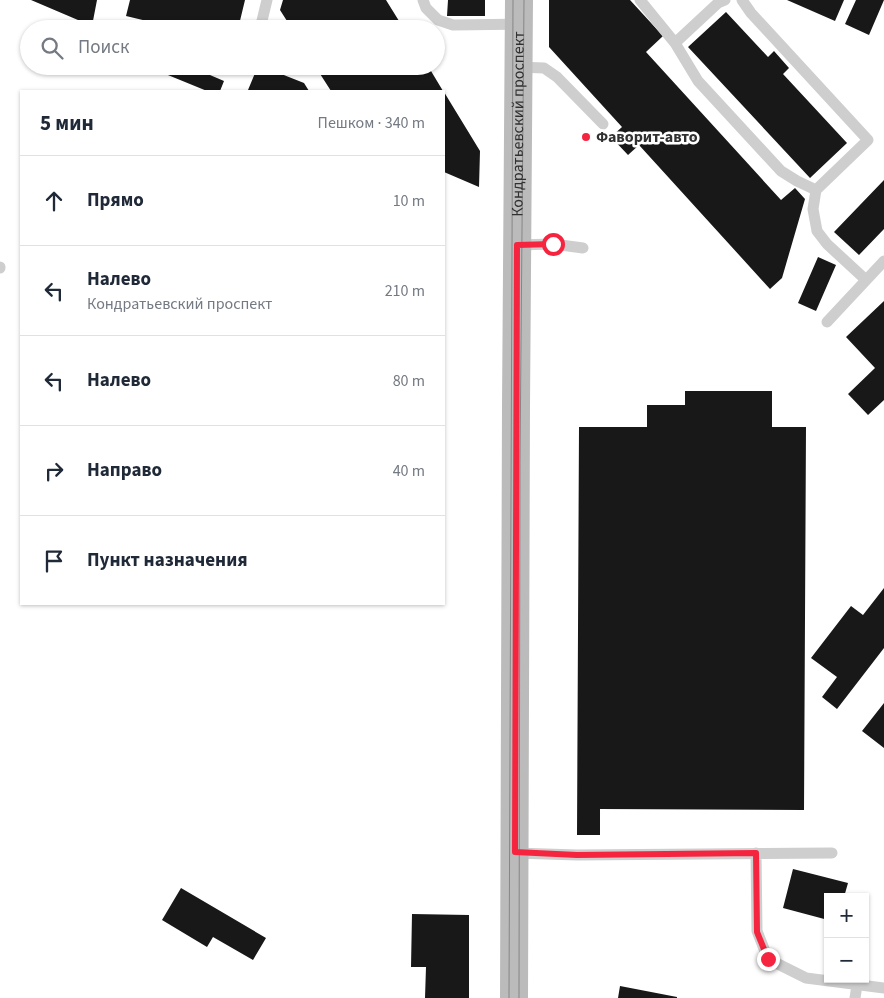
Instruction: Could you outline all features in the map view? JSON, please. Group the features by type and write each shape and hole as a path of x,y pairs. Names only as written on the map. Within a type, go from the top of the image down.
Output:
{"main road":[{"name":"Кондратьевский проспект","path":"514,998 519,12"}],"lane":[{"path":"262,20 267,0"},
{"path":"423,0 426,8 438,20"},
{"path":"640,0 675,43 698,81 781,171 797,182 816,190"},
{"path":"675,43 718,3 725,0"},
{"path":"742,0 751,13 868,140 816,190 813,210 817,231 827,244 866,280"},
{"path":"445,22 453,25 519,12"},
{"path":"518,67 544,68 557,76 603,124"},
{"path":"517,245 553,244 583,248"},
{"path":"827,322 884,261"},
{"path":"515,852 577,855 832,853"},
{"path":"756,853 757,932 768,959 806,978 884,988"},
{"path":"855,998 857,985"}],"building":[{"path":"31,0 97,0 93,20 78,20"},
{"path":"130,0 245,0 240,20 143,20 126,16"},
{"path":"283,0 386,0 398,20 286,20 280,10"},
{"path":"448,0 485,0 485,16 447,16"},
{"path":"549,0 630,0 663,36 646,52 781,200 795,188 805,199 782,278 770,289 639,145 628,155 611,137 622,127 549,47"},
{"path":"787,0 844,0 835,21"},
{"path":"856,0 884,0 869,35 845,24"},
{"path":"726,12 768,57 774,51 789,68 783,74 847,143 810,178 688,47"},
{"path":"168,75 210,75 224,81 220,90 205,90"},
{"path":"254,75 284,75 304,83 308,90 248,90"},
{"path":"321,75 433,75 442,90 330,90"},
{"path":"445,94 480,151 479,187 445,172"},
{"path":"884,180 884,229 859,255 834,232"},
{"path":"818,257 836,265 816,311 798,303"},
{"path":"884,301 884,400 868,415 848,394 875,368 846,337"},
{"path":"685,391 772,391 772,427 806,427 804,810 600,809 600,835 577,835 579,427 647,427 647,405 685,405"},
{"path":"884,588 884,648 837,709 822,697 837,677 811,658 851,606 863,615"},
{"path":"884,703 884,748 862,731"},
{"path":"793,869 848,883 845,893 824,893 824,919 783,908"},
{"path":"181,888 266,938 253,960 213,937 207,947 162,920"},
{"path":"412,914 469,915 469,998 425,998 426,967 411,967"},
{"path":"620,986 677,997 677,998 618,998"}],"tram line":[{"path":"509,998 513,0"},
{"path":"519,998 520,462 524,0"}],"place":[{"name":"Фаворит-авто","path":"586,137"}],"route":[{"path":"553,244 517,245 515,852 577,855 756,853 757,932 768,959"}]}
